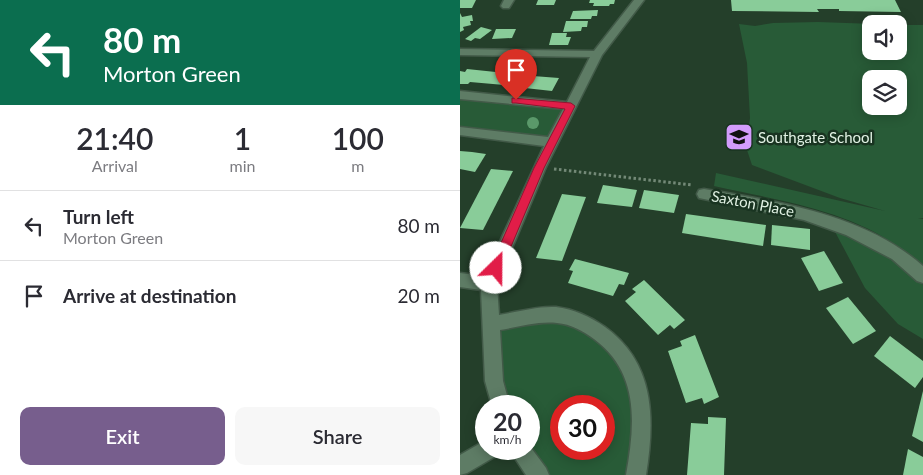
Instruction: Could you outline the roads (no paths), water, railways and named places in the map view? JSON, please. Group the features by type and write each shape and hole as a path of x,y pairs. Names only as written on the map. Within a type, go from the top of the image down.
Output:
{"street":[{"path":"498,395 494,381 489,284 551,142 597,54 639,0"},
{"path":"460,52 597,54"},
{"path":"460,95 571,106"},
{"path":"460,131 551,142"},
{"name":"Saxton Place","path":"704,194 799,212 831,222 867,237 899,255 923,276"},
{"path":"460,280 489,284"},
{"path":"490,324 552,315 578,320 603,334 622,353 637,380 643,413 642,446 636,475"},
{"path":"460,466 475,457"},
{"path":"527,460 539,475"}],"place":[{"name":"Southgate School","path":"739,137"}]}
